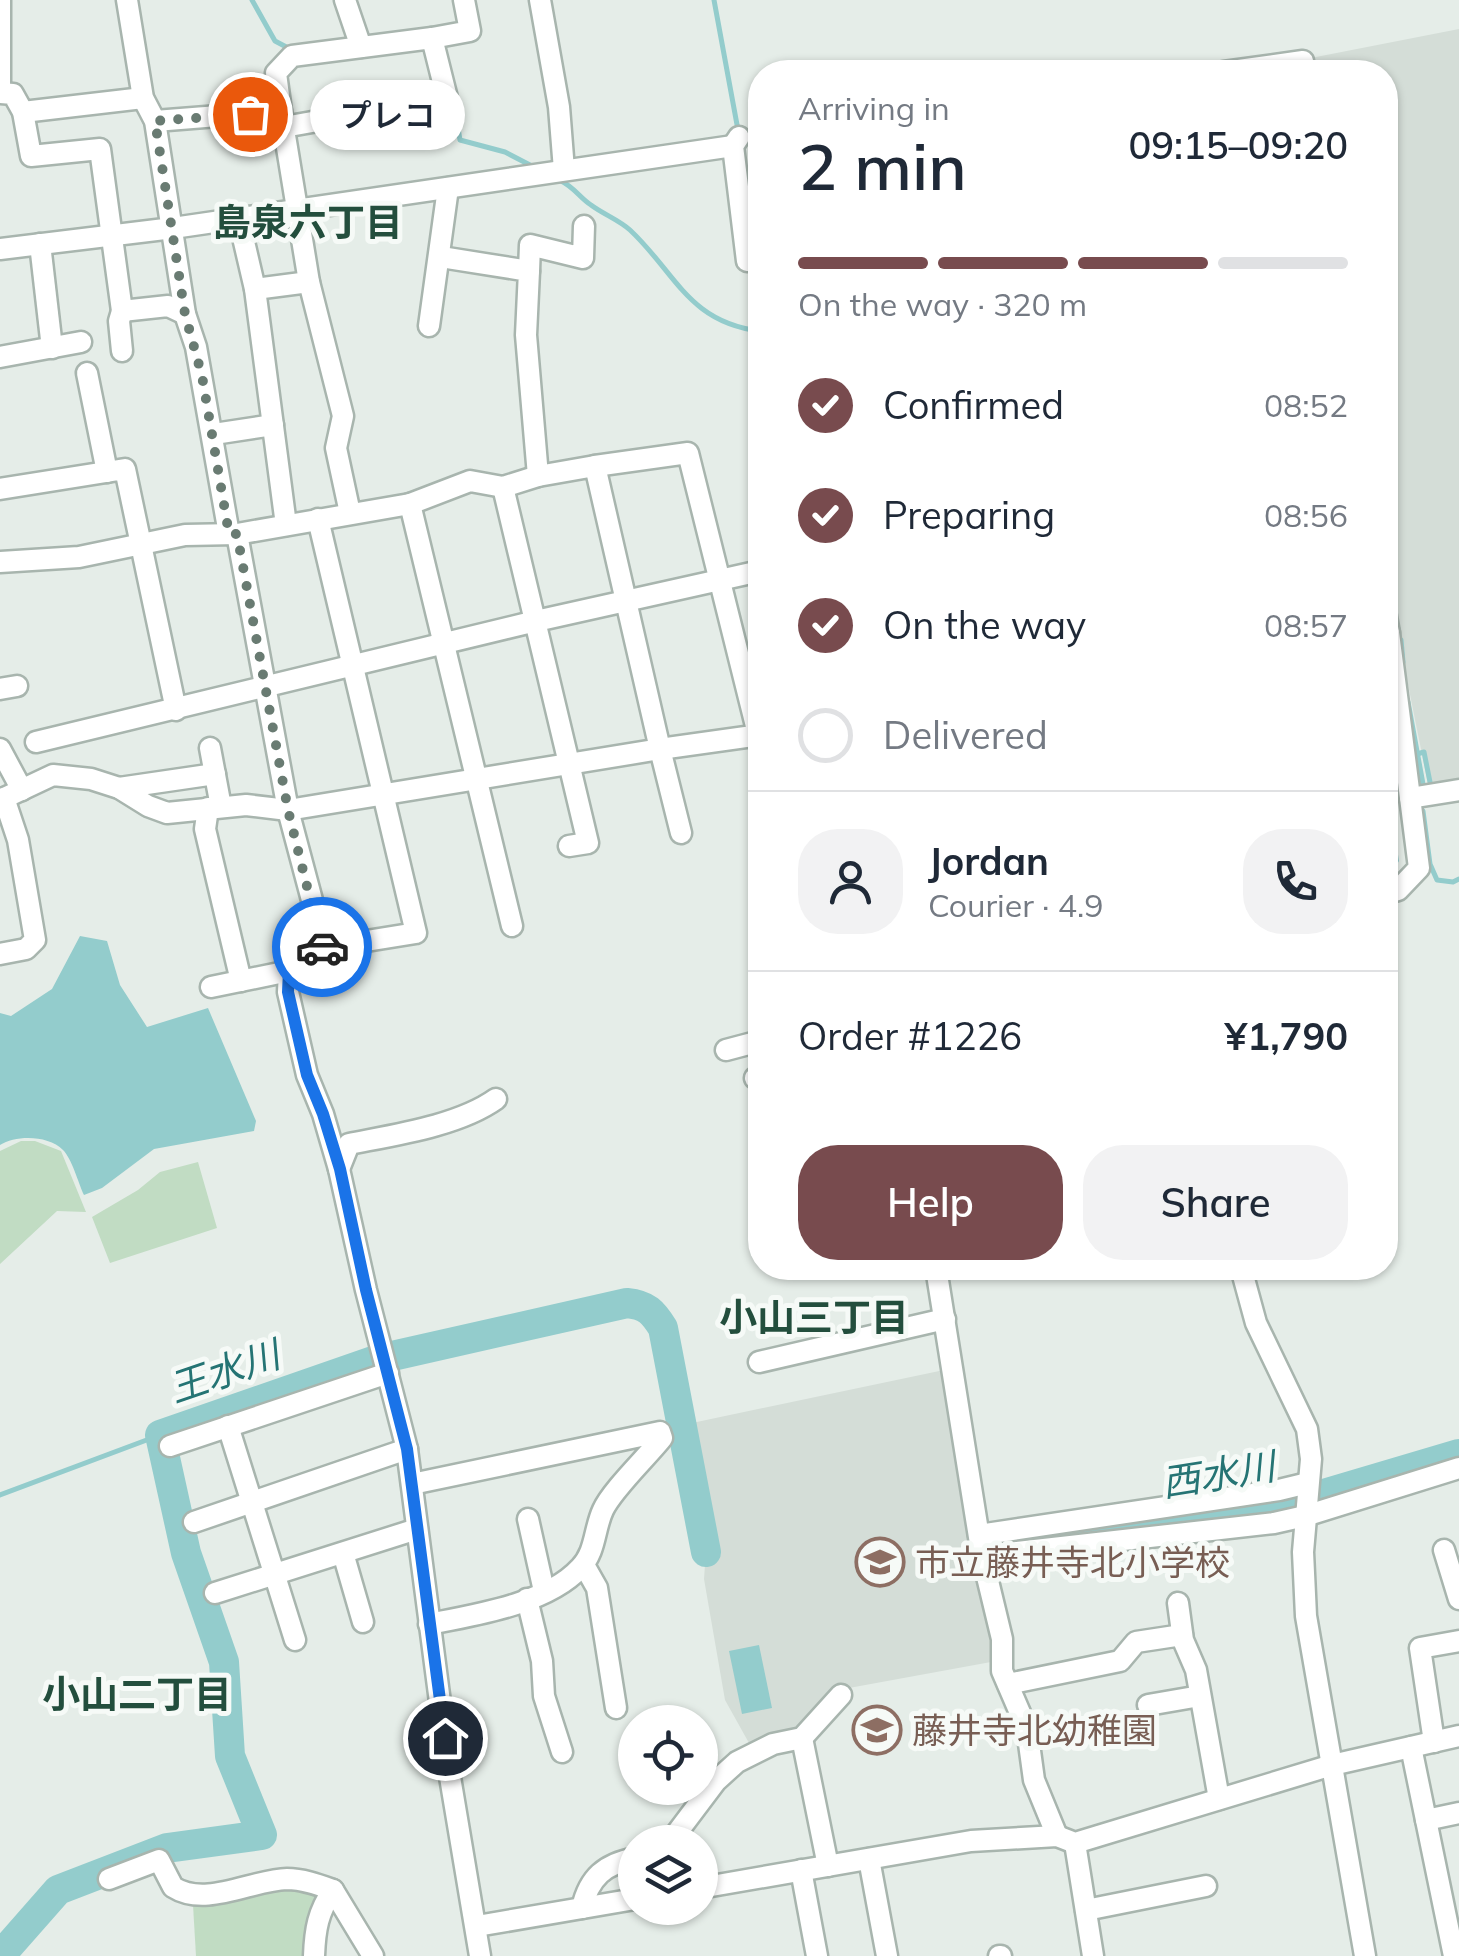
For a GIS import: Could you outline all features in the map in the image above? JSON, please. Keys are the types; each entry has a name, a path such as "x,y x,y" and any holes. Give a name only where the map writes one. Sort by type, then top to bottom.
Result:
{"street":[{"path":"0,0 0,92 12,94 23,112 31,156 100,150 122,310 118,321 122,351"},
{"path":"126,0 143,98 155,121 185,314 196,347 288,810 324,963 211,987"},
{"path":"344,0 361,47"},
{"path":"350,512 336,448 343,416 309,282 276,73 292,56 470,31 464,0"},
{"path":"540,0 559,107 564,170"},
{"path":"155,121 283,119 448,98 432,38"},
{"path":"23,112 143,98"},
{"path":"0,249 448,188 736,141 748,261"},
{"path":"429,326 448,188"},
{"path":"238,216 255,289 286,524"},
{"path":"538,476 526,334 530,245 584,258 584,226"},
{"path":"40,244 52,348"},
{"path":"440,257 529,271"},
{"path":"255,289 309,282"},
{"path":"122,310 168,306 185,314"},
{"path":"0,357 81,342"},
{"path":"87,373 107,472"},
{"path":"214,434 273,425"},
{"path":"0,562 78,557 185,535 233,534 410,504 470,481 504,486 538,476 688,452 748,692"},
{"path":"595,466 681,832"},
{"path":"0,488 125,469 176,710"},
{"path":"504,486 588,843 569,846"},
{"path":"410,504 512,926"},
{"path":"318,518 416,933 322,948"},
{"path":"36,742 748,574"},
{"path":"1398,712 1419,868 1398,890"},
{"path":"9,796 53,774 91,779 118,788 167,812 246,805 288,810 568,762 748,738"},
{"path":"210,748 215,808 205,829 241,981"},
{"path":"0,749 35,940 26,949 0,954"},
{"path":"118,788 215,774"},
{"path":"1410,798 1459,790"},
{"path":"289,971 288,992 307,1075 340,1169 407,1449 449,1771 480,1956"},
{"path":"726,1050 748,1044"},
{"path":"340,1169 349,1144 426,1127 483,1109 496,1100"},
{"path":"938,1280 981,1546 1002,1638 1002,1670 1027,1729 1034,1780 1066,1839 1086,1910 1093,1956"},
{"path":"1244,1280 1256,1324 1307,1430 1311,1459 1304,1516 1306,1616 1365,1956"},
{"path":"760,1362 945,1320"},
{"path":"170,1446 388,1373"},
{"path":"228,1426 295,1640"},
{"path":"412,1484 660,1432 662,1438 603,1509 596,1540 584,1565 568,1580 499,1610 429,1624"},
{"path":"194,1522 407,1449"},
{"path":"981,1546 1304,1516 1459,1468"},
{"path":"981,1546 1308,1482"},
{"path":"528,1519 544,1696 562,1752"},
{"path":"215,1593 417,1529"},
{"path":"1444,1550 1455,1571 1459,1598"},
{"path":"343,1552 363,1622"},
{"path":"584,1565 597,1588 616,1708"},
{"path":"1178,1602 1182,1635 1196,1670 1219,1799"},
{"path":"1008,1684 1120,1661 1136,1642 1182,1635"},
{"path":"1434,1742 1420,1648 1459,1641"},
{"path":"683,1825 716,1780 736,1762 773,1744 802,1738 841,1695"},
{"path":"1148,1705 1200,1696"},
{"path":"718,1885 971,1841 1066,1839 1332,1765 1459,1736"},
{"path":"802,1738 828,1866"},
{"path":"1412,1747 1454,1956"},
{"path":"1426,1820 1459,1813"},
{"path":"869,1859 886,1956"},
{"path":"109,1879 159,1860 172,1887 196,1896 288,1879 333,1890 373,1956"},
{"path":"582,1908 586,1891 596,1876 618,1864"},
{"path":"801,1870 817,1956"},
{"path":"1086,1910 1206,1886"},
{"path":"314,1956 314,1928 333,1890"},
{"path":"477,1926 618,1902"}],"shaded area":[{"path":"1459,29 1459,779 1428,784 1398,635 1398,60 1301,60"},
{"path":"944,1370 995,1641 991,1662 838,1690 798,1732 754,1752 725,1700 704,1579 705,1565 715,1553 692,1423"}],"green space":[{"path":"21,1141 35,1141 61,1151 86,1212 57,1211 0,1264 0,1151"},
{"path":"198,1162 217,1228 110,1263 92,1217 160,1172"},
{"path":"284,1885 322,1896 309,1956 196,1956 193,1905"}],"water":[{"path":"80,936 107,941 120,985 147,1027 208,1008 256,1121 254,1131 154,1149 102,1188 84,1195 69,1159 57,1145 32,1138 0,1145 0,1013 11,1016 52,989"},
{"path":"759,1645 772,1708 742,1714 729,1651"}],"waterway":[{"path":"252,0 275,41 292,50"},
{"path":"714,0 738,130"},
{"path":"453,98 460,140 505,152 530,165"},
{"path":"561,181 630,230 699,306 748,328"},
{"path":"1401,640 1403,662"},
{"path":"1408,702 1423,784"},
{"path":"1417,754 1424,752 1431,787"},
{"path":"1423,811 1430,864 1437,880 1459,879"},
{"name":"王水川","path":"0,1956 58,1890 167,1848 262,1835 230,1756 224,1662 186,1553 160,1435 379,1359 627,1303 640,1305 663,1328 706,1552"},
{"path":"0,1495 160,1435"},
{"name":"西水川","path":"984,1545 1266,1511 1459,1454"}],"way so far":[{"path":"250,114 155,121 185,314 214,434 229,534 237,534 288,810 322,947"}],"place":[{"name":"プレコ","path":"250,114"},
{"name":"市立藤井寺北小学校","path":"880,1562"},
{"name":"藤井寺北幼稚園","path":"877,1730"}],"district":[{"name":"島泉六丁目","path":"308,222"},
{"name":"小山三丁目","path":"814,1317"},
{"name":"小山二丁目","path":"137,1694"}],"route":[{"path":"322,947 324,963 289,971 288,992 307,1075 340,1169 407,1449 445,1738"}]}
